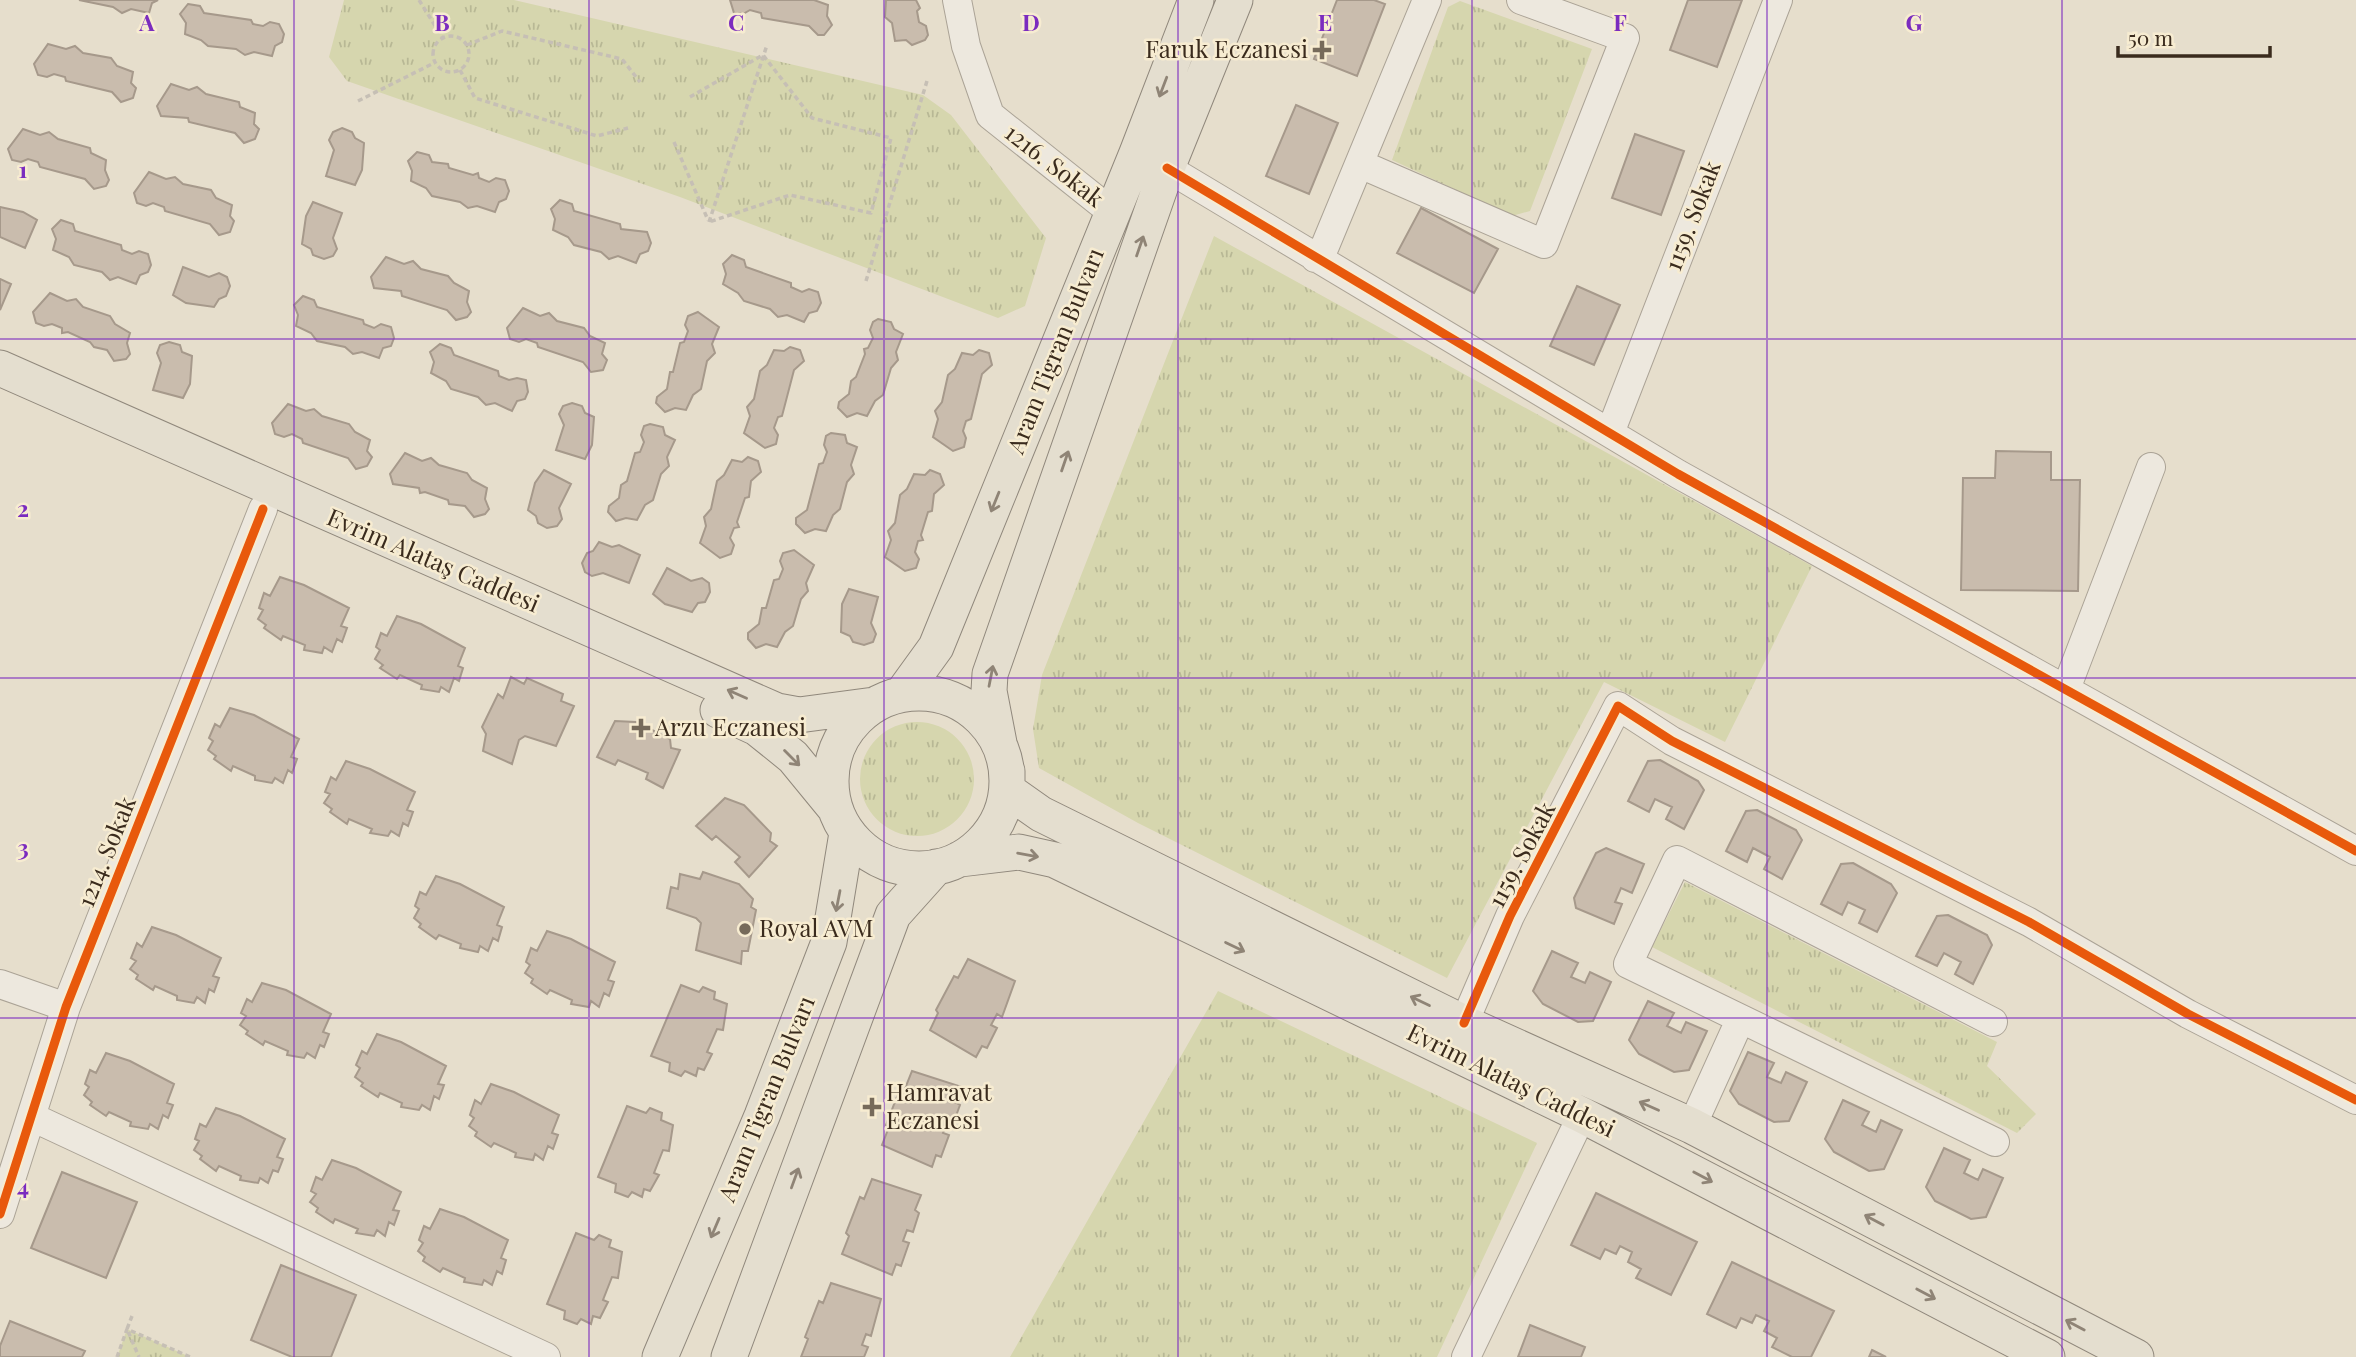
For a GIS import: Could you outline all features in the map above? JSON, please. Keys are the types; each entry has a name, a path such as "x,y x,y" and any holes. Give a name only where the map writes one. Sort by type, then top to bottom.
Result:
{"main road":[{"name":"Aram Tigran Bulvarı","path":"888,699 936,648 1113,213 1196,0"},
{"path":"1235,0 1167,168 990,674 989,691 1007,790 1041,814 1464,1023 1692,1126 2136,1357"},
{"name":"Evrim Alataş Caddesi","path":"0,368 778,711 799,715 888,699"},
{"name":"Evrim Alataş Caddesi","path":"0,387 263,509 757,728 793,757 841,820"},
{"path":"729,1357 893,915 948,863 982,843 997,821 1006,797 1003,757 982,719 958,702 931,693 888,699 851,724 836,749 830,778 841,820 865,851 887,863 911,868 948,863"},
{"name":"Aram Tigran Bulvarı","path":"660,1357 762,1116 829,942 841,820"},
{"name":"Evrim Alataş Caddesi","path":"948,863 1020,852 1055,860 1582,1115 2001,1346 2047,1357"}],"street":[{"name":"1216. Sokak","path":"957,0 967,46 990,115 1113,213"},
{"path":"1315,258 1325,246 1427,0"},
{"path":"1360,164 1544,244 1625,38 1521,0"},
{"name":"1159. Sokak","path":"1610,433 1778,0"},
{"path":"1167,168 1610,433 2066,689 2353,842"},
{"path":"2066,689 2151,467"},
{"name":"1214. Sokak","path":"0,1214 66,1007 263,509"},
{"name":"1159. Sokak","path":"1464,1023 1510,916 1618,706 1672,741 2029,922 2188,1014 2356,1100"},
{"path":"1993,1022 1677,860 1628,964 1995,1142"},
{"path":"0,984 66,1007"},
{"path":"1692,1126 1740,1020"},
{"path":"1466,1357 1582,1115"},
{"path":"32,1117 546,1357"}],"path":[{"path":"419,0 443,37"},
{"path":"467,45 502,31 622,59 640,82"},
{"path":"455,36 467,45 468,61 460,70 449,73 434,63 432,51 443,37 455,36"},
{"path":"709,222 767,45"},
{"path":"690,97 763,55"},
{"path":"709,222 790,195 871,213 891,138 812,118 763,55"},
{"path":"358,102 434,63"},
{"path":"460,70 475,98 597,136 628,128"},
{"path":"866,281 927,81"},
{"path":"674,142 709,222"},
{"path":"117,1357 132,1316"},
{"path":"127,1329 139,1357"},
{"path":"127,1329 190,1357"}],"green space":[{"path":"344,0 514,0 923,95 951,115 1046,238 1025,306 998,318 680,197 347,81 329,57"},
{"path":"1460,1 1592,49 1530,211 1512,216 1392,160 1448,7"},
{"path":"1214,236 1812,566 1725,742 1604,682 1447,978 1138,823 1039,768 1033,729 1042,675"},
{"path":"917,722 939,727 957,739 969,757 974,779 969,801 957,819 939,831 917,836 895,831 877,819 865,801 860,779 865,757 877,739 895,727"},
{"path":"1685,882 1997,1042 1987,1066 2036,1114 2017,1133 1652,947"},
{"path":"1218,991 1537,1143 1437,1357 1010,1357"},
{"path":"127,1329 190,1357 117,1357"}],"building":[{"path":"79,0 158,0 152,3 149,13 131,9 122,13 113,7"},
{"path":"730,0 814,0 828,5 827,16 832,25 824,35 818,35 809,26 762,18 761,13 750,10 743,14 734,13"},
{"path":"886,0 916,0 920,8 917,11 919,22 926,26 928,35 925,40 912,45 906,40 895,41 892,23 885,17"},
{"path":"1337,0 1374,0 1385,4 1357,76 1314,59"},
{"path":"1688,0 1742,0 1717,67 1670,50"},
{"path":"188,4 200,6 204,13 251,20 253,24 279,24 284,34 282,42 275,46 272,56 254,52 245,55 236,49 208,46 185,34 186,23 180,14"},
{"path":"48,44 66,49 75,46 83,53 111,58 117,66 133,72 131,83 136,88 133,98 121,102 112,92 66,81 65,77 54,74 47,77 38,75 34,64"},
{"path":"171,84 189,90 197,87 206,94 239,102 240,107 255,113 254,124 259,129 255,139 244,143 235,133 189,122 188,118 161,116 157,106"},
{"path":"1296,105 1338,123 1309,194 1266,176"},
{"path":"342,128 352,132 355,138 364,143 362,170 355,185 326,176 334,150 329,140 333,132"},
{"path":"23,129 40,135 49,132 58,139 90,148 91,153 106,160 105,170 109,180 106,186 94,189 85,179 40,167 38,162 28,159 21,162 12,160 8,149"},
{"path":"1635,134 1684,151 1661,215 1612,198"},
{"path":"417,152 429,155 432,162 448,164 449,168 473,175 478,173 479,178 489,182 496,178 505,180 509,191 506,199 499,202 495,212 477,206 468,208 460,202 432,196 426,188 411,181 412,171 408,161"},
{"path":"149,172 166,179 175,177 183,184 211,190 216,198 232,205 230,216 234,221 230,232 219,235 210,224 165,211 164,207 153,203 146,206 137,203 134,193"},
{"path":"560,200 572,204 574,211 620,224 621,229 647,232 651,243 648,251 640,254 636,263 618,256 609,259 601,252 574,245 568,237 553,230 555,219 551,209"},
{"path":"313,202 342,213 333,238 337,249 333,256 324,259 313,255 311,249 302,244 306,216"},
{"path":"0,207 23,212 37,220 25,248 0,237"},
{"path":"1421,208 1498,249 1474,293 1397,253"},
{"path":"61,220 73,224 75,231 121,245 122,250 132,254 139,251 148,254 151,265 148,272 140,275 136,284 118,277 110,280 102,272 74,265 69,257 53,250 56,239 52,229"},
{"path":"732,255 744,260 746,267 791,283 791,287 802,292 809,289 818,292 821,303 817,311 809,313 804,322 787,315 778,317 770,309 744,301 738,293 723,284 726,274 723,264"},
{"path":"386,257 404,264 413,261 421,269 448,276 454,283 469,291 467,302 471,312 467,317 456,320 447,310 402,296 401,291 374,288 371,277"},
{"path":"183,267 209,277 219,273 227,277 230,286 226,296 219,299 214,307 186,303 173,295"},
{"path":"0,279 11,284 0,310"},
{"path":"1577,286 1620,305 1594,365 1550,346"},
{"path":"50,293 67,301 76,299 83,307 110,316 115,324 130,333 127,343 130,354 126,359 114,361 107,350 94,347 90,342 68,332 62,333 62,328 36,323 33,312"},
{"path":"303,296 314,300 317,307 363,320 364,324 374,328 381,324 391,327 394,338 391,346 383,348 379,358 362,352 353,354 345,347 317,341 311,333 296,326 298,315 294,305"},
{"path":"523,308 540,316 549,313 557,321 584,328 590,336 605,343 602,354 607,360 603,370 591,372 583,362 538,347 537,343 526,339 519,342 510,339 507,328"},
{"path":"698,312 719,327 712,344 715,353 707,361 701,389 693,395 686,410 675,408 665,412 656,403 657,397 667,389 680,343 684,342 688,331 685,325 688,316"},
{"path":"878,319 891,322 894,329 903,334 896,352 898,360 891,368 883,395 875,401 867,416 857,413 847,417 838,408 839,402 849,394 851,381 856,377 865,354 864,349 868,348 873,338 870,330 873,322"},
{"path":"169,342 180,345 182,352 192,356 190,384 183,398 153,390 161,363 157,353 160,345"},
{"path":"440,344 451,348 454,355 498,371 499,376 509,380 526,380 528,392 525,399 517,401 512,411 495,403 486,405 478,397 451,389 446,381 431,373 434,362 430,352"},
{"path":"790,347 800,350 804,361 794,370 782,416 778,417 774,428 778,435 776,444 765,448 744,433 750,416 747,407 754,399 760,371 767,365 774,350 784,351"},
{"path":"979,350 989,353 992,365 982,374 971,419 966,421 963,431 966,438 964,447 953,451 933,437 938,419 935,411 942,402 948,375 955,369 962,353 973,355"},
{"path":"572,403 582,406 585,413 594,417 592,445 585,459 556,450 564,425 559,414 563,406"},
{"path":"288,404 306,411 314,409 322,416 349,424 355,432 370,440 367,451 372,457 367,466 356,469 348,458 303,443 302,439 292,434 284,437 275,434 272,423"},
{"path":"650,424 663,427 665,435 675,440 667,457 669,466 661,474 653,500 645,505 637,520 626,518 616,521 608,512 609,506 619,498 621,485 627,481 635,453 640,452 644,442 641,435 644,426"},
{"path":"831,433 845,435 847,443 857,447 851,465 854,474 847,482 840,509 833,515 826,531 815,529 805,533 796,524 796,518 807,510 819,464 823,463 827,452 824,445 826,436"},
{"path":"1996,451 2051,452 2051,480 2080,480 2078,591 1961,590 1963,478 1995,478"},
{"path":"405,453 422,461 431,458 439,465 467,473 472,480 487,488 485,499 489,509 485,514 474,517 465,506 449,504 448,500 425,492 420,493 419,488 393,484 390,474"},
{"path":"748,457 758,461 761,472 751,481 749,497 745,498 737,522 739,527 734,528 730,538 734,545 731,554 720,558 700,543 706,526 704,517 711,509 717,481 724,475 732,460 742,462"},
{"path":"544,470 571,484 559,508 562,519 557,526 547,528 538,523 536,516 528,510 535,483"},
{"path":"930,470 940,474 944,485 934,494 932,511 928,512 921,535 923,540 918,541 915,552 919,559 916,568 905,571 885,557 891,540 888,531 895,523 900,495 907,489 914,474 925,475"},
{"path":"599,542 612,547 619,545 640,555 629,583 603,573 592,576 585,572 582,563 587,553 593,551"},
{"path":"794,550 814,565 806,583 808,591 801,599 793,626 785,632 777,647 766,644 756,648 748,639 748,633 759,624 762,608 766,608 774,580 779,579 783,569 780,561 783,553"},
{"path":"667,568 691,581 702,578 709,583 710,592 705,602 698,603 692,612 665,604 653,594"},
{"path":"280,577 304,585 349,608 341,626 347,628 342,642 337,639 332,652 324,647 322,653 304,650 305,645 283,636 281,640 264,628 266,625 258,619 263,610 259,608 264,593 270,596"},
{"path":"849,589 878,597 871,623 876,634 873,642 864,645 853,642 850,636 841,632 842,604"},
{"path":"397,616 421,624 465,648 458,666 463,668 459,681 454,678 449,692 441,687 439,692 421,689 422,685 400,675 397,679 380,668 383,665 375,659 380,650 376,647 381,633 387,636"},
{"path":"511,677 524,684 527,678 563,694 561,701 574,706 556,746 525,736 519,740 512,764 483,751 486,734 482,727 498,694 503,698"},
{"path":"230,708 254,715 299,739 291,757 297,759 292,773 288,770 283,783 275,778 272,783 255,780 255,776 233,766 231,771 214,759 216,756 208,750 213,741 209,738 215,724 220,727"},
{"path":"615,721 636,722 670,739 671,748 680,750 663,788 646,779 648,773 618,760 615,765 597,757"},
{"path":"1660,760 1698,781 1704,790 1684,829 1666,819 1672,807 1655,799 1649,812 1628,801 1648,761"},
{"path":"346,761 370,769 415,792 407,810 413,812 408,826 403,823 399,836 391,831 388,836 370,833 372,829 349,819 347,824 330,812 332,809 324,803 330,794 325,792 331,777 336,780"},
{"path":"725,798 744,805 771,833 770,841 777,846 749,877 735,862 740,857 716,836 712,840 696,826"},
{"path":"1757,810 1796,830 1802,840 1782,879 1764,869 1770,857 1753,848 1747,862 1726,851 1746,811"},
{"path":"1606,848 1644,864 1632,893 1621,888 1615,902 1622,904 1614,924 1576,908 1574,898 1596,853"},
{"path":"1853,863 1891,884 1897,893 1877,932 1859,923 1865,910 1848,902 1842,915 1821,904 1841,864"},
{"path":"703,872 739,884 753,899 751,907 756,910 748,951 742,951 741,964 696,950 701,923 696,918 667,908 671,887 678,889 680,874 700,879"},
{"path":"436,876 460,884 504,907 497,925 502,927 498,941 493,938 488,951 480,946 478,952 460,948 461,944 439,935 436,939 419,927 421,924 414,918 419,909 415,906 420,892 426,895"},
{"path":"1948,915 1987,935 1992,945 1973,984 1955,974 1961,962 1944,953 1937,966 1916,956 1937,916"},
{"path":"152,927 176,935 221,958 213,976 219,978 214,992 209,989 205,1003 197,997 194,1003 177,1000 177,996 155,986 153,990 136,979 138,975 130,969 136,961 131,958 137,943 142,947"},
{"path":"547,931 571,939 615,962 608,980 614,982 609,996 604,993 599,1007 591,1001 589,1007 571,1004 572,1000 550,990 547,994 531,983 533,979 525,973 530,965 526,962 531,948 537,951"},
{"path":"1552,951 1578,963 1571,977 1585,983 1590,972 1611,982 1593,1021 1578,1022 1543,1004 1533,991"},
{"path":"968,959 1015,981 1002,1017 997,1014 991,1025 997,1028 987,1048 982,1046 976,1057 930,1030 938,1013 936,1010 954,976 958,978"},
{"path":"262,983 286,990 331,1014 323,1032 329,1034 324,1047 320,1045 315,1058 307,1053 304,1058 287,1055 288,1051 265,1041 263,1045 246,1034 248,1031 240,1025 246,1016 241,1013 247,999 252,1002"},
{"path":"681,985 699,992 703,987 715,992 714,999 727,1004 723,1030 717,1029 707,1052 712,1054 704,1070 698,1068 696,1076 685,1071 681,1076 669,1071 670,1063 651,1056"},
{"path":"1648,1001 1674,1013 1667,1026 1681,1033 1686,1022 1707,1031 1689,1070 1674,1072 1639,1054 1629,1040"},
{"path":"377,1034 401,1042 446,1066 438,1084 444,1085 439,1099 434,1096 430,1110 422,1105 419,1110 401,1107 402,1103 380,1093 378,1097 361,1086 363,1083 355,1077 360,1068 356,1065 362,1051 367,1054"},
{"path":"1748,1052 1774,1063 1767,1077 1781,1083 1786,1072 1807,1082 1789,1121 1774,1122 1739,1104 1730,1091"},
{"path":"106,1053 130,1061 174,1084 167,1103 173,1105 168,1118 163,1115 158,1129 150,1124 148,1129 130,1126 131,1122 109,1112 106,1116 90,1105 92,1102 84,1095 89,1087 85,1084 90,1070 96,1073"},
{"path":"912,1071 962,1087 955,1102 960,1105 953,1124 947,1122 943,1133 949,1135 941,1157 936,1155 932,1167 882,1145 889,1127 886,1125 900,1089 904,1091"},
{"path":"491,1084 514,1092 559,1115 552,1133 558,1135 553,1149 548,1146 543,1160 535,1154 533,1160 515,1157 516,1153 494,1143 491,1147 475,1136 477,1132 469,1126 474,1118 470,1115 475,1100 481,1104"},
{"path":"1843,1100 1869,1112 1862,1125 1876,1132 1881,1120 1902,1130 1884,1169 1869,1171 1834,1152 1825,1139"},
{"path":"627,1106 646,1113 650,1108 662,1113 661,1120 673,1125 669,1151 663,1150 654,1173 659,1175 650,1191 644,1189 642,1197 632,1192 628,1197 615,1192 616,1184 598,1177"},
{"path":"216,1108 240,1116 285,1139 277,1157 283,1159 278,1172 273,1170 268,1183 260,1178 258,1183 240,1180 241,1176 219,1166 216,1171 200,1159 202,1156 194,1150 199,1141 195,1139 200,1124 206,1127"},
{"path":"1944,1148 1970,1160 1964,1173 1978,1180 1983,1169 2003,1178 1986,1217 1971,1219 1935,1201 1926,1187"},
{"path":"332,1160 356,1168 401,1192 393,1210 399,1211 394,1225 389,1222 385,1236 377,1230 374,1236 356,1233 358,1229 335,1219 333,1223 316,1212 318,1208 310,1202 316,1194 311,1191 316,1177 322,1180"},
{"path":"62,1172 137,1202 106,1278 31,1248"},
{"path":"872,1179 921,1195 915,1210 919,1213 913,1232 907,1230 903,1241 909,1243 901,1266 896,1264 892,1275 842,1254 849,1236 846,1233 860,1197 864,1199"},
{"path":"1596,1193 1697,1242 1671,1295 1636,1278 1641,1269 1628,1262 1632,1252 1620,1246 1616,1254 1605,1249 1600,1259 1571,1245"},
{"path":"440,1209 464,1217 508,1240 501,1258 506,1260 502,1274 497,1271 492,1285 484,1280 482,1285 464,1282 465,1278 443,1268 440,1272 423,1261 425,1257 418,1251 423,1243 419,1240 424,1226 430,1229"},
{"path":"576,1233 594,1240 599,1235 611,1240 609,1247 622,1252 618,1278 612,1277 603,1300 608,1302 600,1318 593,1316 591,1324 581,1319 577,1324 564,1319 565,1311 547,1304"},
{"path":"1732,1262 1834,1311 1811,1357 1792,1357 1772,1347 1777,1338 1764,1331 1769,1321 1756,1315 1752,1323 1741,1318 1736,1328 1707,1314"},
{"path":"281,1265 356,1295 331,1357 292,1357 251,1340"},
{"path":"831,1283 881,1299 871,1336 866,1334 862,1345 868,1347 864,1357 801,1357 808,1339 805,1337 819,1301 823,1303"},
{"path":"10,1321 85,1351 82,1357 0,1357 0,1346"},
{"path":"1530,1325 1585,1347 1581,1357 1518,1357"},
{"path":"1872,1350 1886,1357 1869,1357"}],"cycle path":[{"path":"1167,168 1678,474 2356,851"},
{"path":"0,1214 66,1007 263,509"},
{"path":"1464,1023 1510,916 1618,706 1672,741 2029,922 2188,1014 2356,1100"}],"place":[{"name":"Faruk Eczanesi","path":"1322,50"},
{"name":"Arzu Eczanesi","path":"641,728"},
{"name":"Royal AVM","path":"745,929"},
{"name":"Hamravat Eczanesi","path":"872,1107"}]}
